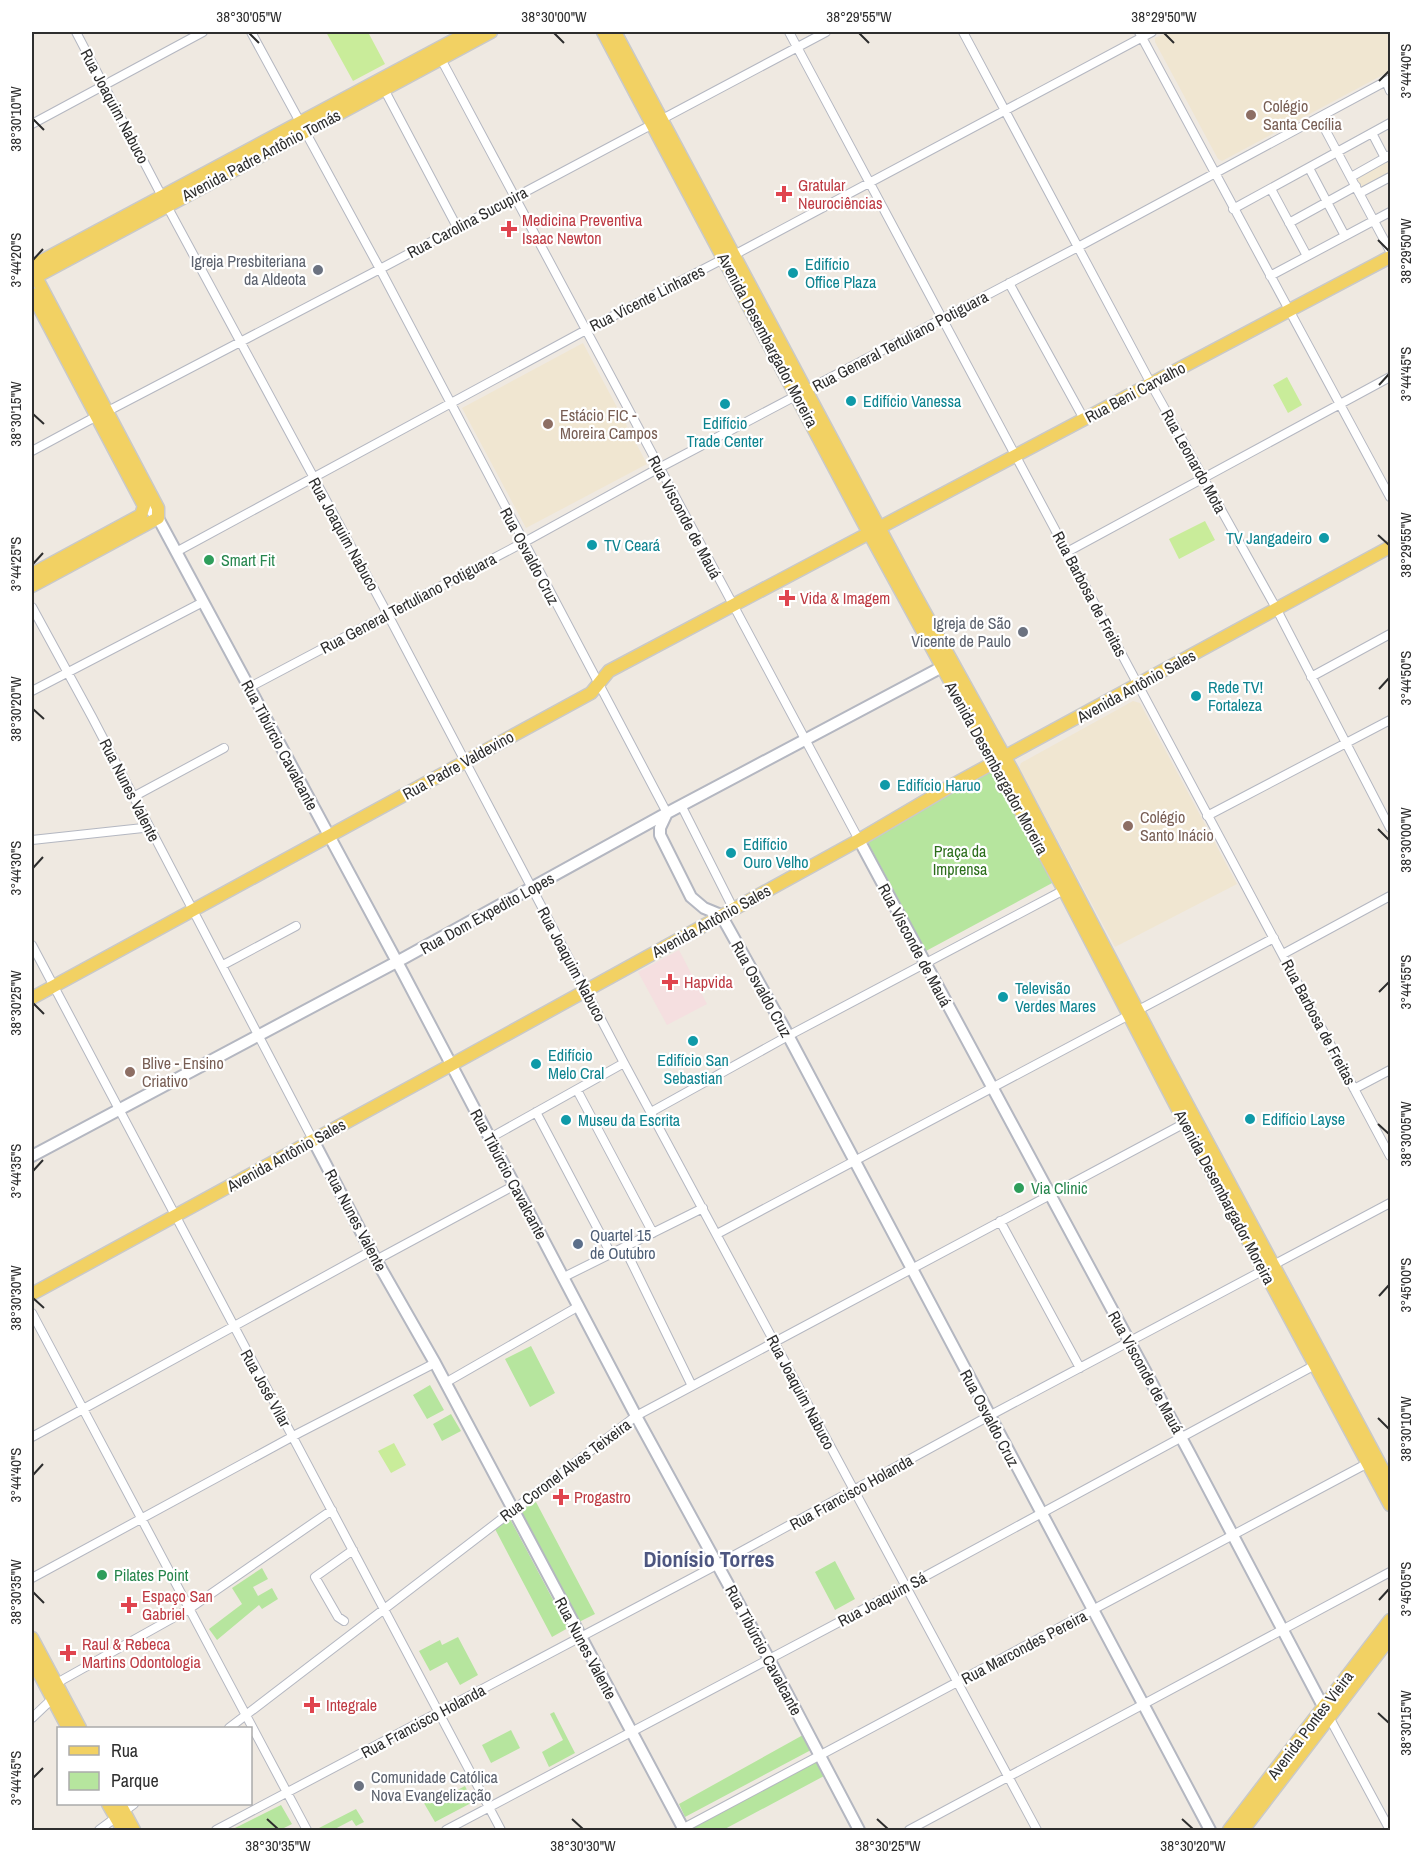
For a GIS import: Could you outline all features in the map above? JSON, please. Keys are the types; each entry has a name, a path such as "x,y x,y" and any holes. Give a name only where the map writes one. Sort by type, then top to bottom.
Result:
{"main road":[{"name":"Avenida Padre Antônio Tomás","path":"33,274 302,127 469,32"},
{"name":"Avenida Padre Antônio Tomás","path":"302,127 384,89 491,32"},
{"name":"Avenida Desembargador Moreira","path":"603,32 656,122 1000,760 1269,1268 1316,1365 1390,1505"},
{"name":"Avenida Desembargador Moreira","path":"615,32 656,122"},
{"name":"Rua Beni Carvalho","path":"874,529 1390,256"},
{"name":"Rua Tibúrcio Cavalcante","path":"33,274 143,502"},
{"name":"Rua Tibúrcio Cavalcante","path":"32,294 158,508 158,518"},
{"path":"32,574 141,515 144,509 143,502"},
{"path":"32,586 158,518"},
{"name":"Avenida Desembargador Moreira","path":"874,529 942,668 1000,760 1064,890 1133,1012 1185,1123 1390,1483"},
{"name":"Rua Padre Valdevino","path":"32,998 591,693 609,671 874,529"},
{"name":"Avenida Antônio Sales","path":"32,1294 1390,547"},
{"name":"Avenida Pontes Vieira","path":"1243,1830 1390,1620"},
{"path":"32,1638 79,1727"},
{"name":"Avenida Pontes Vieira","path":"1229,1830 1390,1638"},
{"path":"32,1660 67,1727"},
{"path":"123,1809 123,1830"},
{"path":"123,1809 134,1830"}],"street":[{"name":"Rua Joaquim Nabuco","path":"76,32 624,1063 1037,1830"},
{"path":"32,123 203,32"},
{"name":"Rua Osvaldo Cruz","path":"251,32 380,269 667,813"},
{"name":"Rua Barbosa de Freitas","path":"789,32 1390,1156"},
{"name":"Rua Carolina Sucupira","path":"32,451 826,32"},
{"name":"Rua Leonardo Mota","path":"963,32 1151,383 1276,608 1390,828"},
{"name":"Rua Vicente Linhares","path":"176,552 586,330 869,183 1141,34 1152,32"},
{"path":"1141,34 1233,209 1390,497"},
{"name":"Rua Visconde de Mauá","path":"441,59 925,965 1182,1438 1390,1830"},
{"path":"1388,80 1390,91"},
{"name":"Rua General Tertuliano Potiguara","path":"250,687 1388,80"},
{"path":"384,89 457,227"},
{"path":"1319,118 1390,251"},
{"path":"1233,209 1390,123"},
{"path":"1351,177 1388,157 1372,133"},
{"path":"1309,168 1345,236"},
{"path":"1289,223 1326,202 1390,177"},
{"path":"1271,189 1307,256"},
{"path":"1270,276 1390,212"},
{"path":"1010,283 1084,419"},
{"path":"1067,552 1390,377"},
{"name":"Rua Tibúrcio Cavalcante","path":"143,502 158,518 250,687 636,1416 769,1659 859,1830"},
{"path":"32,692 203,603"},
{"name":"Rua Nunes Valente","path":"32,608 194,909 374,1255 435,1363 682,1830"},
{"path":"1311,677 1390,634"},
{"name":"Rua Dom Expedito Lopes","path":"32,1156 397,962 667,813 942,668"},
{"path":"1208,816 1390,720"},
{"path":"133,797 224,748"},
{"path":"681,806 734,908"},
{"path":"667,813 660,828 660,835 691,897 704,908 721,915"},
{"path":"32,840 148,826"},
{"path":"651,1112 788,1036 1064,890"},
{"path":"1283,954 1390,896"},
{"name":"Rua Osvaldo Cruz","path":"721,915 788,1036 1208,1830"},
{"path":"223,965 296,926"},
{"path":"717,1234 1274,938"},
{"name":"Rua José Vilar","path":"32,945 501,1830"},
{"path":"490,1138 624,1063"},
{"path":"1354,1089 1390,1070"},
{"path":"577,1090 653,1233"},
{"path":"536,1112 611,1254"},
{"name":"Rua Coronel Alves Teixeira","path":"230,1727 636,1416 1185,1123"},
{"path":"32,1437 232,1326 515,1185"},
{"name":"Rua Francisco Holanda","path":"216,1830 718,1565 989,1416 1390,1203"},
{"path":"564,1277 703,1208"},
{"path":"1000,1221 1080,1368"},
{"path":"624,1247 692,1386"},
{"path":"445,1383 579,1306"},
{"path":"32,1313 251,1727"},
{"path":"32,1578 293,1436 435,1363"},
{"name":"Rua Joaquim Sá","path":"446,1830 906,1587 1316,1365"},
{"name":"Rua Marcondes Pereira","path":"682,1830 1368,1463"},
{"path":"32,1718 52,1699 56,1682 189,1609 332,1510"},
{"path":"344,1621 338,1617 315,1577 352,1550"},
{"path":"909,1830 1390,1572"},
{"path":"252,1729 307,1830"},
{"path":"99,1830 123,1809"}],"shaded area":[{"name":"Colégio Santa Cecília","path":"1168,32 1390,32 1390,71 1222,161 1218,159 1155,42 1155,38"},
{"path":"1390,160 1390,178 1364,193 1356,178"},
{"name":"Estácio FIC - Moreira Campos","path":"583,343 647,464 526,528 462,408"},
{"name":"Colégio Santo Inácio","path":"1133,701 1140,703 1237,884 1115,947 1019,768 1021,763"},
{"name":"Hapvida","path":"679,950 707,1004 667,1025 638,972"}],"green space":[{"path":"326,32 368,32 385,64 353,81"},
{"path":"1287,377 1302,405 1288,413 1273,385"},
{"path":"1205,521 1215,540 1179,559 1169,539"},
{"name":"Praça da Imprensa","path":"994,770 1054,882 926,951 866,839"},
{"path":"531,1346 555,1393 530,1407 505,1359"},
{"path":"430,1385 444,1410 427,1419 413,1395"},
{"path":"451,1414 461,1431 442,1441 433,1424"},
{"path":"394,1443 406,1465 391,1473 378,1451"},
{"path":"536,1502 595,1614 579,1622 520,1510"},
{"path":"509,1517 568,1628 552,1637 495,1529"},
{"path":"835,1561 855,1599 835,1610 815,1572"},
{"path":"262,1568 268,1579 253,1587 258,1596 272,1588 278,1599 262,1609 259,1605 217,1640 209,1629 242,1604 232,1588"},
{"path":"458,1637 478,1675 460,1685 447,1662 430,1671 419,1651 440,1640 442,1645"},
{"path":"554,1712 575,1753 549,1767 542,1752 563,1740 550,1714"},
{"path":"511,1730 520,1748 491,1763 482,1745"},
{"path":"803,1735 811,1750 685,1817 679,1804"},
{"path":"816,1761 824,1776 723,1830 692,1830 691,1828"},
{"path":"465,1786 473,1802 435,1822 421,1798 428,1794 433,1803"},
{"path":"281,1805 292,1824 280,1830 231,1830"},
{"path":"356,1809 364,1822 356,1826 352,1820 333,1830 320,1830 319,1828"}],"place":[{"name":"Colégio Santa Cecília","path":"1251,115"},
{"name":"Gratular Neurociências","path":"784,194"},
{"name":"Medicina Preventiva Isaac Newton","path":"509,229"},
{"name":"Igreja Presbiteriana da Aldeota","path":"318,270"},
{"name":"Edifício Office Plaza","path":"793,273"},
{"name":"Edifício Vanessa","path":"851,401"},
{"name":"Edifício Trade Center","path":"725,404"},
{"name":"Estácio FIC - Moreira Campos","path":"548,424"},
{"name":"TV Jangadeiro","path":"1324,538"},
{"name":"TV Ceará","path":"592,545"},
{"name":"Smart Fit","path":"209,560"},
{"name":"Vida & Imagem","path":"787,598"},
{"name":"Igreja de São Vicente de Paulo","path":"1023,632"},
{"name":"Rede TV! Fortaleza","path":"1196,696"},
{"name":"Edifício Haruo","path":"885,785"},
{"name":"Colégio Santo Inácio","path":"1128,826"},
{"name":"Edifício Ouro Velho","path":"731,853"},
{"name":"Hapvida","path":"670,982"},
{"name":"Televisão Verdes Mares","path":"1003,997"},
{"name":"Edifício San Sebastian","path":"693,1041"},
{"name":"Edifício Melo Cral","path":"536,1064"},
{"name":"Blive - Ensino Criativo","path":"130,1072"},
{"name":"Edifício Layse","path":"1250,1119"},
{"name":"Museu da Escrita","path":"566,1120"},
{"name":"Via Clinic","path":"1019,1188"},
{"name":"Quartel 15 de Outubro","path":"578,1244"},
{"name":"Progastro","path":"561,1497"},
{"name":"Pilates Point","path":"102,1575"},
{"name":"Espaço San Gabriel","path":"129,1605"},
{"name":"Raul & Rebeca Martins Odontologia","path":"68,1653"},
{"name":"Integrale","path":"312,1705"},
{"name":"Comunidade Católica Nova Evangelização","path":"359,1786"}],"district":[{"name":"Dionísio Torres","path":"709,1559"}]}
